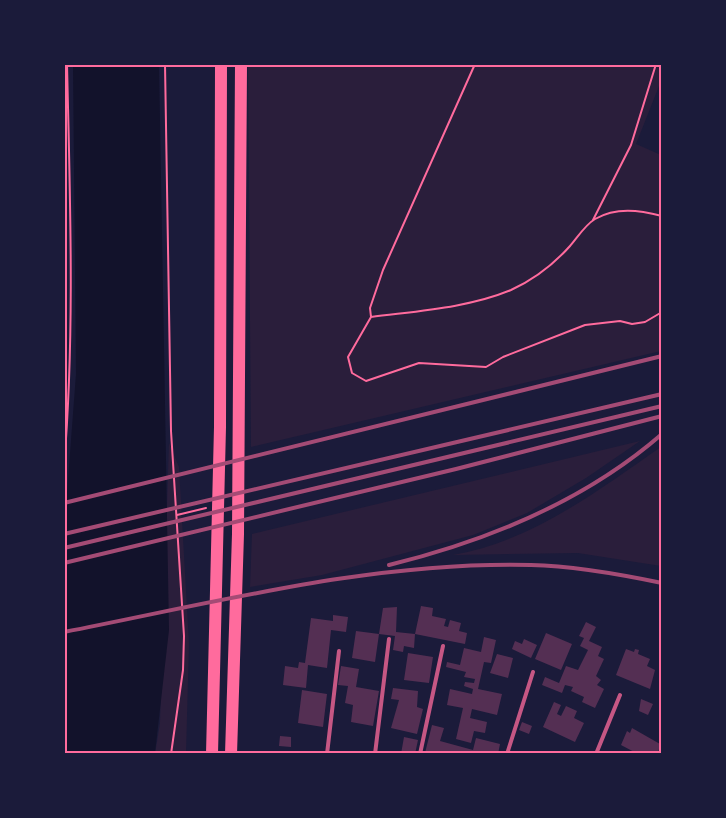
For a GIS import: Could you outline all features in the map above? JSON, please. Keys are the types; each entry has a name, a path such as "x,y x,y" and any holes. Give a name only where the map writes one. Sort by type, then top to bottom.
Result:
{"highway":[{"path":"212,753 218,504 221,64"},
{"path":"231,753 238,534 241,64"}],"lane":[{"path":"375,753 389,639"},
{"path":"420,753 443,645"},
{"path":"327,753 339,651"},
{"path":"507,753 533,672"},
{"path":"596,753 620,695"}],"path":[{"path":"64,466 69,413 71,276 67,64"},
{"path":"165,64 171,431 184,636 183,670 171,753"},
{"path":"475,64 383,270 370,308 370,317 348,357 352,373 366,381 419,363 486,367 503,357 585,326 620,321 632,324 645,322 653,314 662,312"},
{"path":"370,317 447,306 508,291 528,282 560,257 593,220 631,145 656,64"},
{"path":"593,220 616,211 639,210 662,216"},
{"path":"177,515 218,504"}],"shaded area":[{"path":"73,65 159,65 169,630 155,753 65,753 64,533 76,374"},
{"path":"248,65 661,65 661,81 636,144 661,155 661,351 251,447"},
{"path":"640,441 586,478 527,513 473,535 322,575 250,587 252,534"},
{"path":"169,443 179,467 189,644 186,753 155,754 160,723"},
{"path":"661,447 661,566 578,553 453,555 510,539 536,527 587,497"}],"building":[{"path":"421,606 433,608 432,616 446,619 444,626 448,627 450,620 461,623 459,631 467,633 465,644 415,634"},
{"path":"397,607 396,632 415,634 414,648 404,646 403,652 393,650 395,636 379,634 383,608"},
{"path":"333,615 348,617 346,632 331,630 327,668 308,665 306,688 283,685 285,666 298,668 299,662 305,663 311,618 333,621"},
{"path":"586,622 596,627 589,641 602,647 598,656 604,659 596,676 601,680 597,685 604,689 595,708 582,702 584,697 571,691 573,687 565,685 562,693 542,685 545,677 559,683 566,666 578,670 588,650 580,646 584,638 579,636"},
{"path":"356,631 379,634 375,662 352,658"},
{"path":"546,633 572,644 561,670 535,659"},
{"path":"484,637 496,640 491,663 484,662 478,689 502,694 497,715 472,709 470,718 487,722 485,733 474,731 471,743 456,739 463,708 447,705 450,689 472,694 473,689 464,686 465,682 474,683 475,679 464,677 466,672 446,667 447,662 460,665 464,648 481,652"},
{"path":"524,639 537,645 531,658 512,649 515,641 522,644"},
{"path":"626,649 634,652 635,649 639,650 638,654 650,659 647,666 655,670 650,689 616,675"},
{"path":"408,653 433,657 429,683 404,680"},
{"path":"497,654 513,658 508,678 490,673"},
{"path":"341,666 359,669 356,687 379,691 373,726 351,722 353,705 345,703 348,686 338,685"},
{"path":"393,688 418,691 417,707 423,709 417,734 391,728 399,700 391,699"},
{"path":"302,690 327,694 323,727 298,723"},
{"path":"641,699 653,704 648,715 639,711"},
{"path":"554,702 561,705 557,714 561,716 566,706 577,711 574,718 584,723 575,742 543,727"},
{"path":"522,722 532,726 529,734 519,730"},
{"path":"432,725 444,728 440,741 473,750 476,738 500,744 498,754 425,753"},
{"path":"632,728 660,744 658,754 638,754 621,745 627,731 630,733"},
{"path":"280,736 291,737 291,747 279,746"},
{"path":"404,737 418,740 415,754 401,754"}],"railway":[{"path":"64,503 662,356"},
{"path":"64,534 662,394"},
{"path":"64,548 662,406"},
{"path":"64,563 456,469 662,416"},
{"path":"389,565 462,544 533,516 601,479 662,434"},
{"path":"64,632 296,586 413,570 531,565 597,571 662,583"}]}
